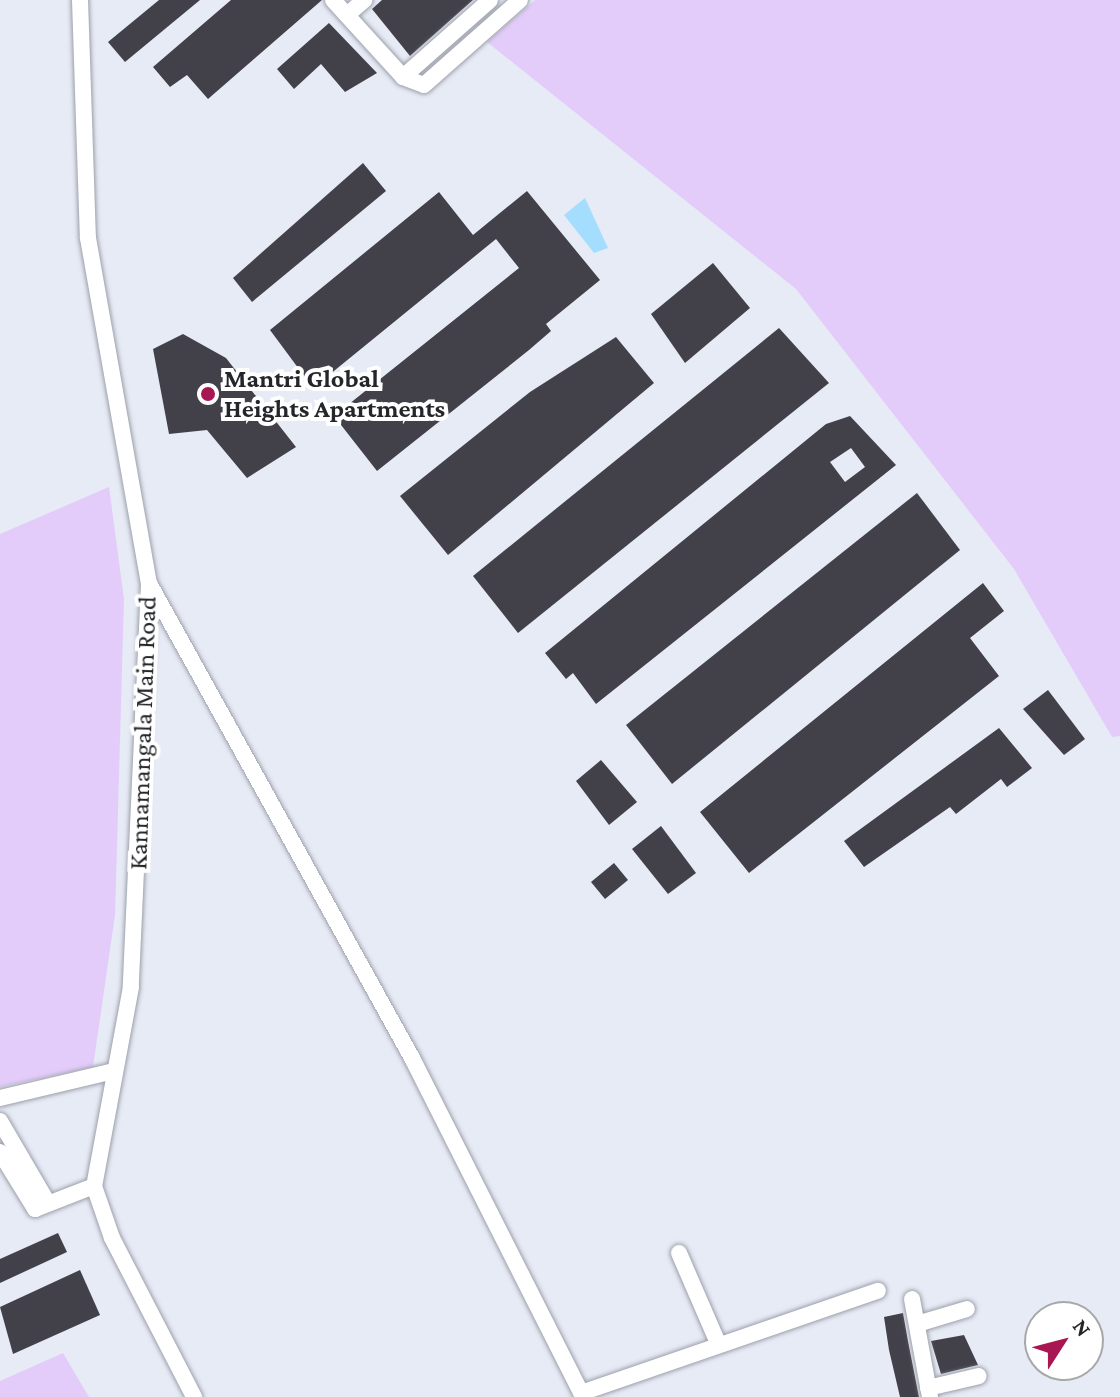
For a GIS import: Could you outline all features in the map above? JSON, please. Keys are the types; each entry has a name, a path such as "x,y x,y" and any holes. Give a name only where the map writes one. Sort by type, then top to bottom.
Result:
{"street":[{"name":"Kannamangala Main Road","path":"80,0 89,247 149,584 134,948 94,1186 112,1238 194,1397"},
{"path":"333,0 403,77 424,85 520,0"},
{"path":"347,15 364,0"},
{"path":"403,77 490,0"},
{"path":"149,584 412,1058 582,1395 718,1343 878,1291"},
{"path":"0,1098 114,1071"},
{"path":"0,1121 48,1203"},
{"path":"0,1152 33,1207 94,1186"},
{"path":"679,1253 718,1343"},
{"path":"912,1299 929,1392 979,1376"},
{"path":"917,1324 967,1309"}],"shaded area":[{"path":"535,0 1120,0 1120,736 1112,737 1014,569 796,289 487,42"},
{"path":"109,487 124,599 115,915 93,1067 0,1087 0,534"},
{"path":"63,1353 89,1397 0,1397 0,1381"}],"water":[{"path":"585,198 608,248 594,253 564,215"}],"building":[{"path":"159,0 200,0 125,62 108,42"},
{"path":"231,0 322,0 208,99 187,75 170,87 153,67"},
{"path":"382,0 473,0 410,56 372,9"},
{"path":"329,23 377,73 345,92 321,64 294,89 277,69"},
{"path":"363,163 386,191 252,302 233,278"},
{"path":"527,191 600,280 546,324 551,331 529,350 377,471 334,416 519,268 496,239 313,388 270,330 439,192 473,235"},
{"path":"713,263 750,308 685,363 651,314"},
{"path":"779,328 829,383 518,633 473,576"},
{"name":"Mantri Global Heights Apartments","path":"183,334 226,358 296,447 247,478 207,430 169,434 153,349"},
{"path":"616,337 654,383 448,555 400,496 530,392"},
{"path":"850,416 896,465 596,704 573,673 566,679 545,653 826,424","holes":["851,448 865,467 845,482 830,462"]},
{"path":"917,493 960,550 672,784 626,725"},
{"path":"983,583 1004,611 970,638 999,676 749,873 700,812"},
{"path":"1048,690 1085,739 1064,755 1023,709"},
{"path":"999,728 1032,768 1007,787 1001,779 956,814 950,807 864,867 844,841"},
{"path":"601,760 637,802 609,825 576,781"},
{"path":"661,826 696,873 668,894 632,849"},
{"path":"614,863 628,880 605,899 591,882"},
{"path":"58,1233 67,1252 0,1283 0,1259"},
{"path":"80,1270 100,1315 13,1354 0,1307"},
{"path":"903,1313 919,1397 900,1397 889,1350 884,1317"},
{"path":"964,1335 978,1365 941,1374 931,1341"}],"place":[{"name":"Mantri Global Heights Apartments","path":"208,394"}]}
